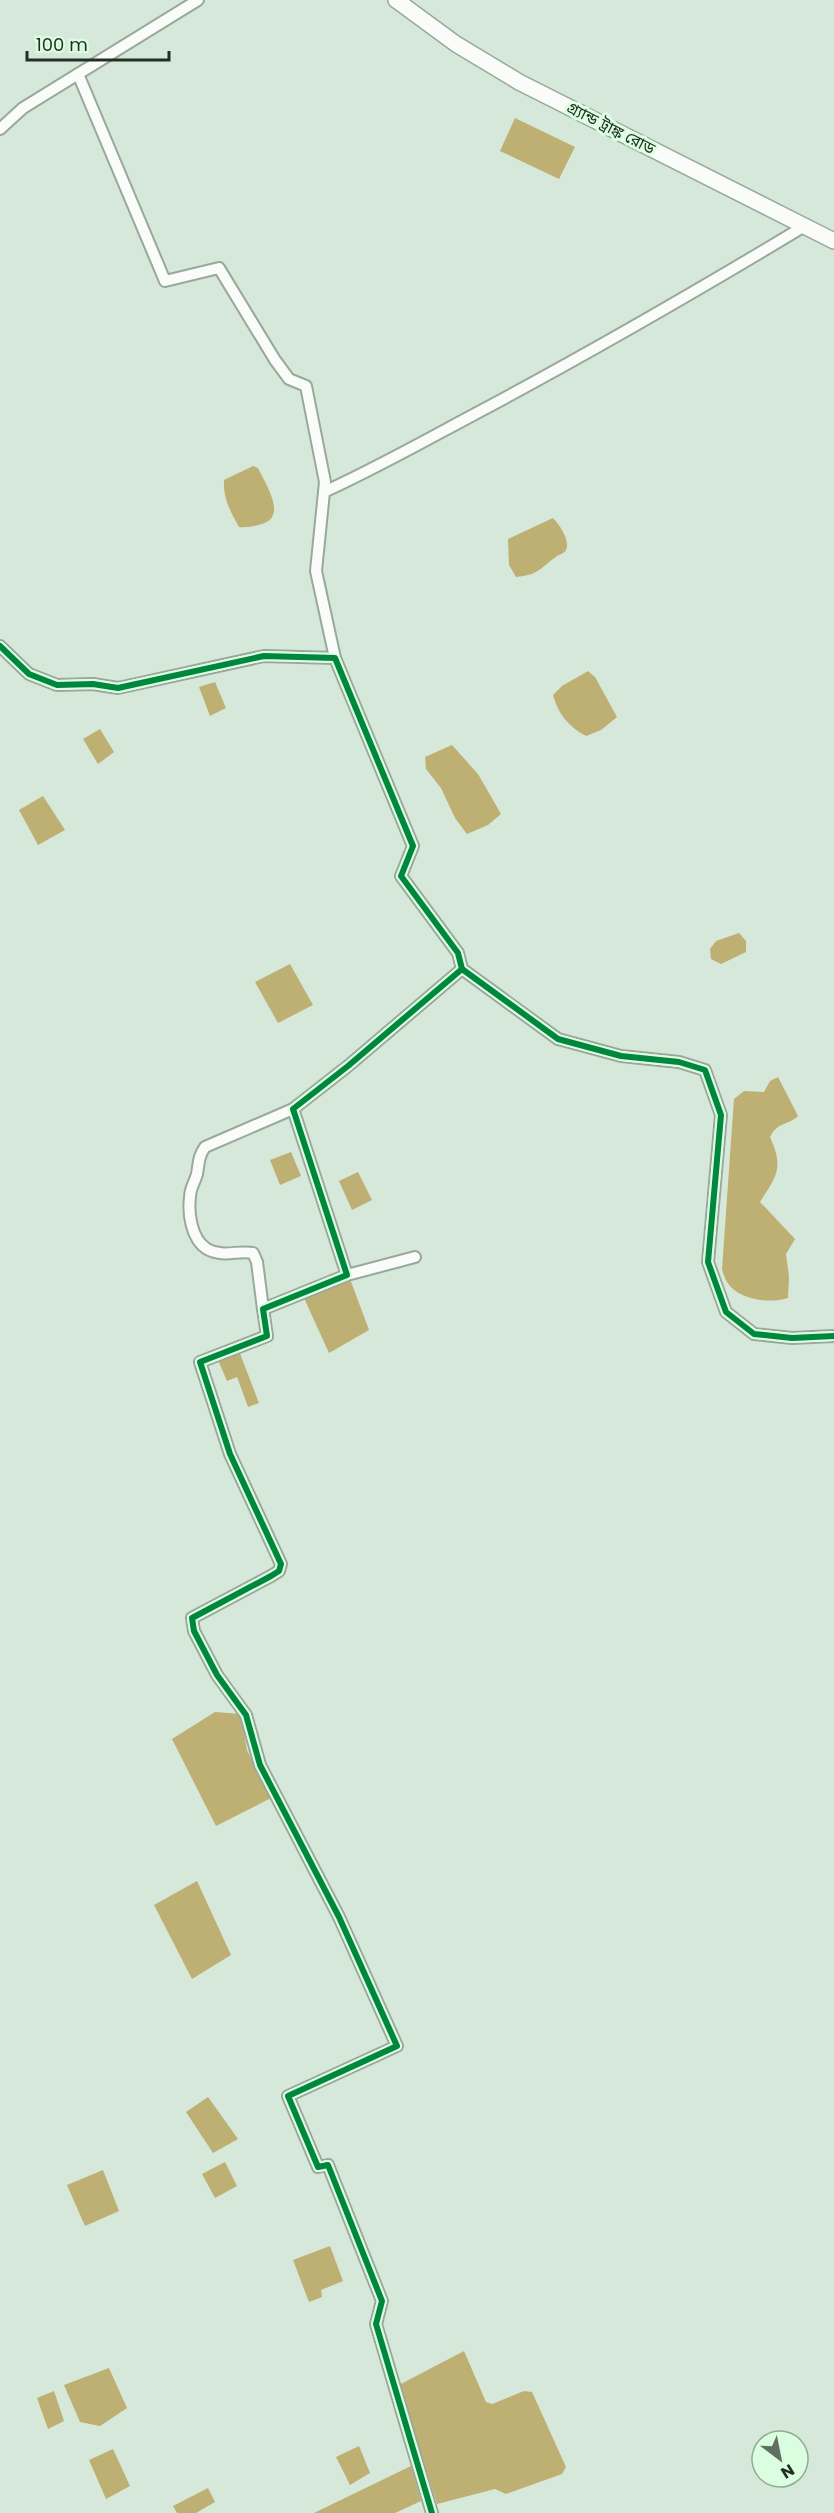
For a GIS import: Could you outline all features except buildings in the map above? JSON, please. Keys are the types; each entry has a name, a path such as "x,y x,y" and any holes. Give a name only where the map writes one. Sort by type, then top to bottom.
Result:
{"highway":[{"name":"গ্র্যান্ড ট্রাঙ্ক রোড","path":"396,0 456,44 519,82 834,241"}],"street":[{"path":"0,129 23,108 198,0"},
{"path":"78,74 165,281 219,268 289,379 306,386 325,482 316,571 335,658 413,846 401,876 458,953 462,969 558,1039 621,1056 679,1062 705,1070 721,1115 708,1262 726,1312 754,1334 792,1338 834,1336"},
{"path":"324,492 382,464 657,315 803,227"},
{"path":"0,646 29,674 57,685 93,684 118,688 264,656 335,658"},
{"path":"432,2513 376,2324 382,2301 328,2165 318,2167 288,2096 397,2046 339,1917 260,1765 246,1715 217,1675 192,1625 192,1618 199,1613 279,1572 280,1564 230,1454 200,1362 267,1336 257,1262 253,1253 247,1251 229,1255 207,1249 197,1238 190,1218 190,1196 198,1157 205,1147 293,1109 348,1066 462,969"},
{"path":"293,1109 347,1275"},
{"path":"263,1309 347,1275 415,1257"}],"shaded area":[{"path":"515,118 575,147 559,179 500,151"},
{"path":"253,466 258,468 269,490 274,507 273,514 270,520 262,524 239,527 226,499 224,480"},
{"path":"553,518 565,535 566,551 535,573 516,577 509,565 508,539"},
{"path":"588,671 595,677 617,717 601,730 586,736 565,719 553,695 562,686"},
{"path":"215,682 226,708 210,716 199,687"},
{"path":"100,729 114,752 98,764 83,739"},
{"path":"452,745 478,774 501,814 488,825 467,834 455,818 441,788 426,769 425,757"},
{"path":"43,796 65,830 38,845 19,810"},
{"path":"739,933 746,941 746,952 721,964 711,959 710,949 716,941"},
{"path":"290,964 313,1005 278,1023 255,982"},
{"path":"778,1077 798,1116 776,1128 770,1137 777,1156 777,1171 760,1202 795,1239 786,1254 789,1277 788,1298 772,1301 746,1297 739,1293 726,1281 722,1269 734,1099 744,1091 764,1092 770,1081"},
{"path":"291,1152 301,1176 280,1185 270,1160"},
{"path":"358,1172 372,1200 352,1210 339,1181"},
{"path":"350,1279 369,1330 329,1353 304,1298"},
{"path":"239,1351 259,1403 248,1407 237,1377 227,1381 218,1360"},
{"path":"215,1712 241,1714 247,1750 271,1798 216,1826 172,1739"},
{"path":"197,1881 231,1955 192,1979 154,1905"},
{"path":"208,2097 238,2139 213,2153 186,2112"},
{"path":"225,2162 237,2186 215,2198 202,2174"},
{"path":"103,2170 119,2211 85,2226 67,2185"},
{"path":"330,2246 343,2281 321,2290 322,2297 309,2302 293,2260"},
{"path":"464,2351 486,2402 492,2404 524,2391 532,2392 566,2467 562,2474 506,2494 495,2489 437,2504 399,2385"},
{"path":"109,2368 127,2408 100,2426 80,2422 64,2385"},
{"path":"54,2391 64,2421 48,2429 37,2398"},
{"path":"359,2446 370,2473 350,2485 336,2457"},
{"path":"113,2449 130,2486 106,2499 89,2460"},
{"path":"411,2466 421,2501 395,2513 314,2513"},
{"path":"208,2488 215,2502 196,2513 177,2513 173,2506"}],"cycle path":[{"path":"0,646 29,674 57,685 93,684 118,688 264,656 335,658 413,846 401,876 458,953 462,969 558,1039 621,1056 679,1062 705,1070 721,1115 708,1262 726,1312 754,1334 792,1338 834,1336"},
{"path":"432,2513 376,2324 382,2301 328,2165 318,2167 288,2096 397,2046 339,1917 260,1765 246,1715 217,1675 194,1631 192,1618 271,1576 279,1571 281,1564 230,1454 200,1362 267,1336 263,1309 347,1275 293,1109 348,1066 462,969"}]}
